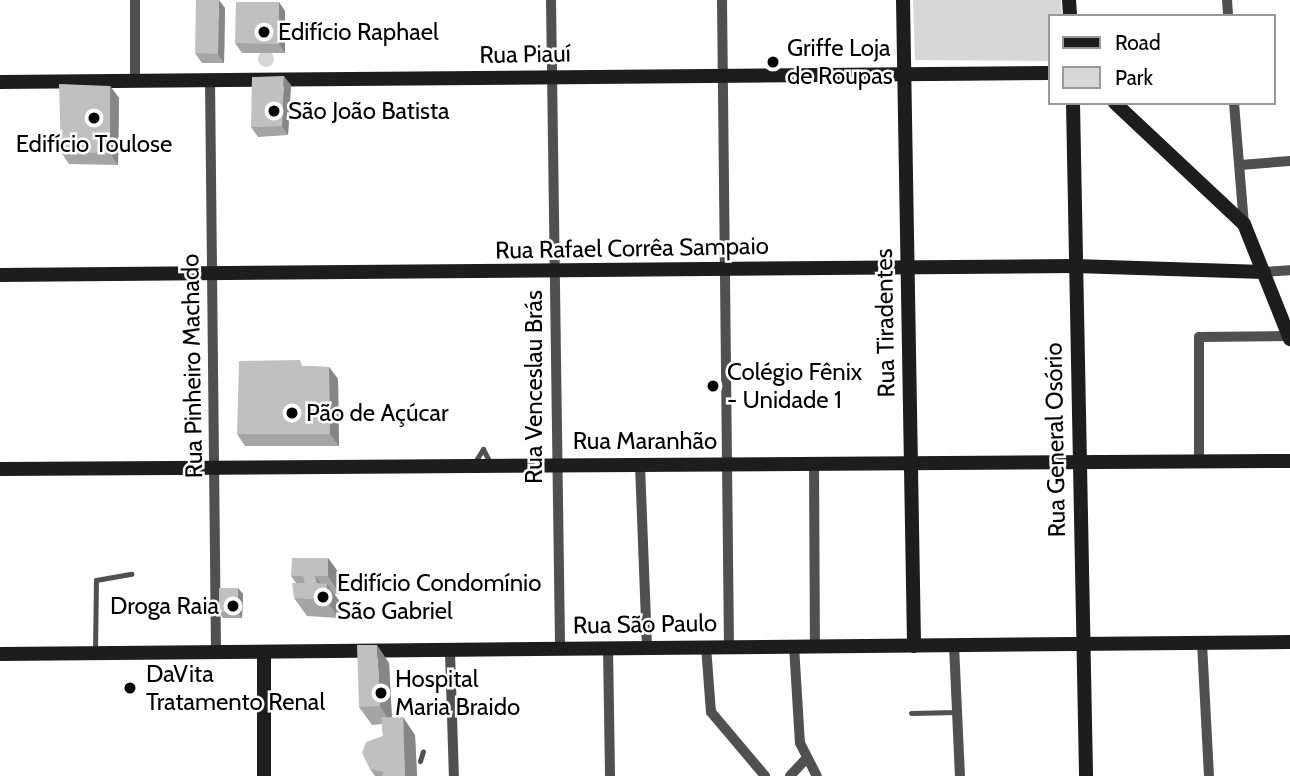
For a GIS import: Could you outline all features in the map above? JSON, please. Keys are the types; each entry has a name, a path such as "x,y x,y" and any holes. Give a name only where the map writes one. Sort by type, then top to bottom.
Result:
{"street":[{"path":"135,0 135,80"},
{"name":"Rua Venceslau Brás","path":"551,0 555,465 560,648"},
{"path":"722,0 729,645"},
{"name":"Rua Tiradentes","path":"903,0 914,646"},
{"name":"Rua Piauí","path":"0,82 1048,73"},
{"name":"Rua Pinheiro Machado","path":"210,79 216,653"},
{"name":"Rua General Osório","path":"1073,105 1080,644 1086,776"},
{"path":"1117,105 1244,224"},
{"path":"1199,460 1199,337 1289,337 1244,224 1234,105"},
{"path":"1240,165 1290,160"},
{"name":"Rua Rafael Corrêa Sampaio","path":"0,275 212,276 1076,266 1264,272"},
{"path":"1264,272 1290,270"},
{"name":"Rua Maranhão","path":"0,469 814,464 911,460 1290,461"},
{"path":"814,464 815,646"},
{"path":"640,465 647,647"},
{"name":"Rua São Paulo","path":"0,654 95,651 450,652 729,645 1290,642"},
{"path":"1202,643 1209,776"},
{"path":"954,645 960,776"},
{"path":"706,646 711,712 765,776"},
{"path":"794,646 798,734 806,759 817,776"},
{"path":"608,647 610,776"},
{"path":"264,652 264,776"},
{"path":"450,652 454,776"},
{"path":"790,776 806,759"}],"lane":[{"path":"95,651 96,580 131,574"},
{"path":"911,713 958,712"},
{"path":"420,761 423,751"}],"green space":[{"path":"913,0 1061,0 1062,14 1048,14 1048,61 915,60"},
{"path":"266,51 272,53 272,65 266,67 260,65 258,59 260,53"}],"building":[{"path":"196,0 219,0 218,54 195,53"},
{"name":"Edifício Raphael","path":"236,2 279,2 279,44 235,43"},
{"name":"São João Batista","path":"284,76 282,126 251,127 252,77"},
{"name":"Edifício Toulose","path":"59,84 110,86 110,153 61,152"},
{"name":"Pão de Açúcar","path":"300,360 302,366 329,367 330,434 237,434 239,361"},
{"path":"292,558 328,558 328,576 315,576 317,583 327,584 326,600 294,598 292,583 305,583 303,576 291,576"},
{"path":"219,588 238,588 237,611 219,612"},
{"path":"357,645 377,645 380,706 359,707"},
{"path":"381,717 403,717 405,776 382,776 384,772 370,769 362,753 366,742 383,736"}],"place":[{"name":"Edifício Raphael","path":"264,32"},
{"name":"Griffe Loja de Roupas","path":"773,62"},
{"name":"São João Batista","path":"274,111"},
{"name":"Edifício Toulose","path":"94,118"},
{"name":"Colégio Fênix - Unidade 1","path":"713,386"},
{"name":"Pão de Açúcar","path":"292,413"},
{"name":"Edifício Condomínio São Gabriel","path":"323,597"},
{"name":"Droga Raia","path":"233,606"},
{"name":"DaVita Tratamento Renal","path":"130,688"},
{"name":"Hospital Maria Braido","path":"381,693"}]}
